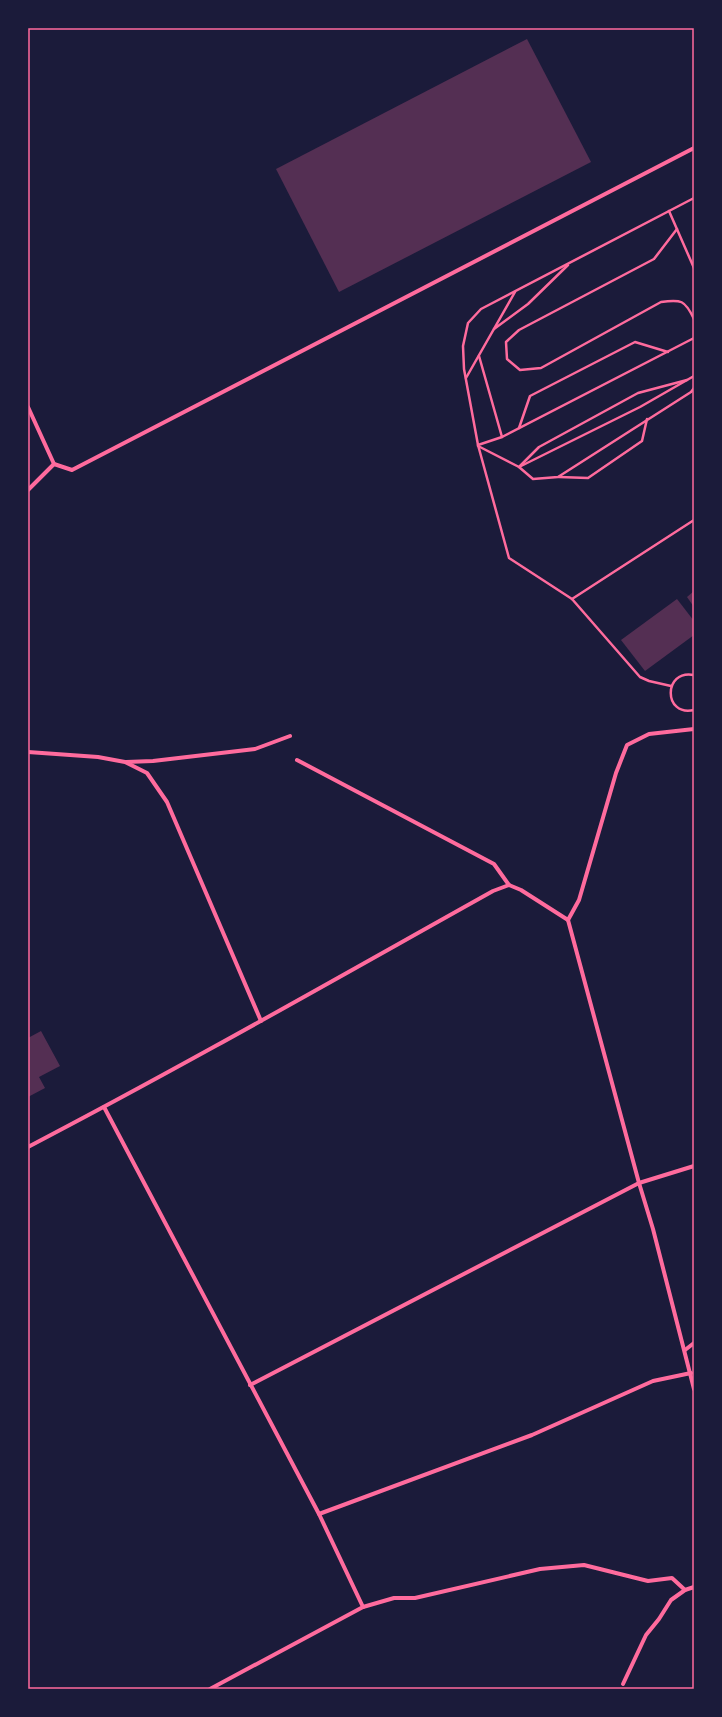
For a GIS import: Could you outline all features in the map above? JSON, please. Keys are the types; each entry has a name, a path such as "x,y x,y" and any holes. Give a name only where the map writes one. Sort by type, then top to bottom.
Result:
{"street":[{"path":"28,407 54,464 72,470 694,148"},
{"path":"28,490 54,464"},
{"path":"568,920 579,900 616,773 627,744 649,734 694,729"},
{"path":"28,752 98,757 125,762 153,761 255,749 290,736"},
{"path":"297,760 494,864 509,885 520,890 568,920 639,1183 653,1229 694,1389"},
{"path":"125,762 147,773 167,802 261,1021"},
{"path":"28,1147 261,1021 493,891 509,885"},
{"path":"104,1107 319,1514 363,1607"},
{"path":"250,1384 639,1183 694,1166"},
{"path":"685,1350 694,1344"},
{"path":"319,1514 532,1435 653,1381 691,1373"},
{"path":"210,1689 363,1607 394,1598 415,1598 540,1569 584,1565 648,1581 672,1578 685,1590"},
{"path":"623,1684 646,1634 659,1619 671,1600 685,1590 694,1588"}],"lane":[{"path":"671,686 649,681 640,677 572,599 509,558 478,445 466,378 463,346 468,322 481,309 694,198"},
{"path":"669,211 694,268"},
{"path":"677,229 654,259 519,330 506,342 507,359 520,370 541,368 661,302 677,300 688,306 694,319"},
{"path":"494,329 528,304 570,262"},
{"path":"466,378 516,291"},
{"path":"478,445 502,437 694,338"},
{"path":"519,428 530,396 576,372 635,342 668,352"},
{"path":"479,356 502,437"},
{"path":"519,467 640,407 694,376"},
{"path":"519,467 539,447 638,393 687,380"},
{"path":"558,477 648,418 691,392 694,388"},
{"path":"478,445 519,467 533,479 558,477 588,478 642,441 648,418"},
{"path":"572,599 694,520"},
{"path":"694,675 684,675 679,677 671,686 670,692 674,704 683,710 694,710"}],"building":[{"path":"527,39 591,162 339,292 276,169"},
{"path":"694,591 694,607 687,597"},
{"path":"677,599 694,621 694,635 645,671 621,640"},
{"path":"41,1031 60,1066 39,1077 45,1088 28,1097 28,1038"}]}
